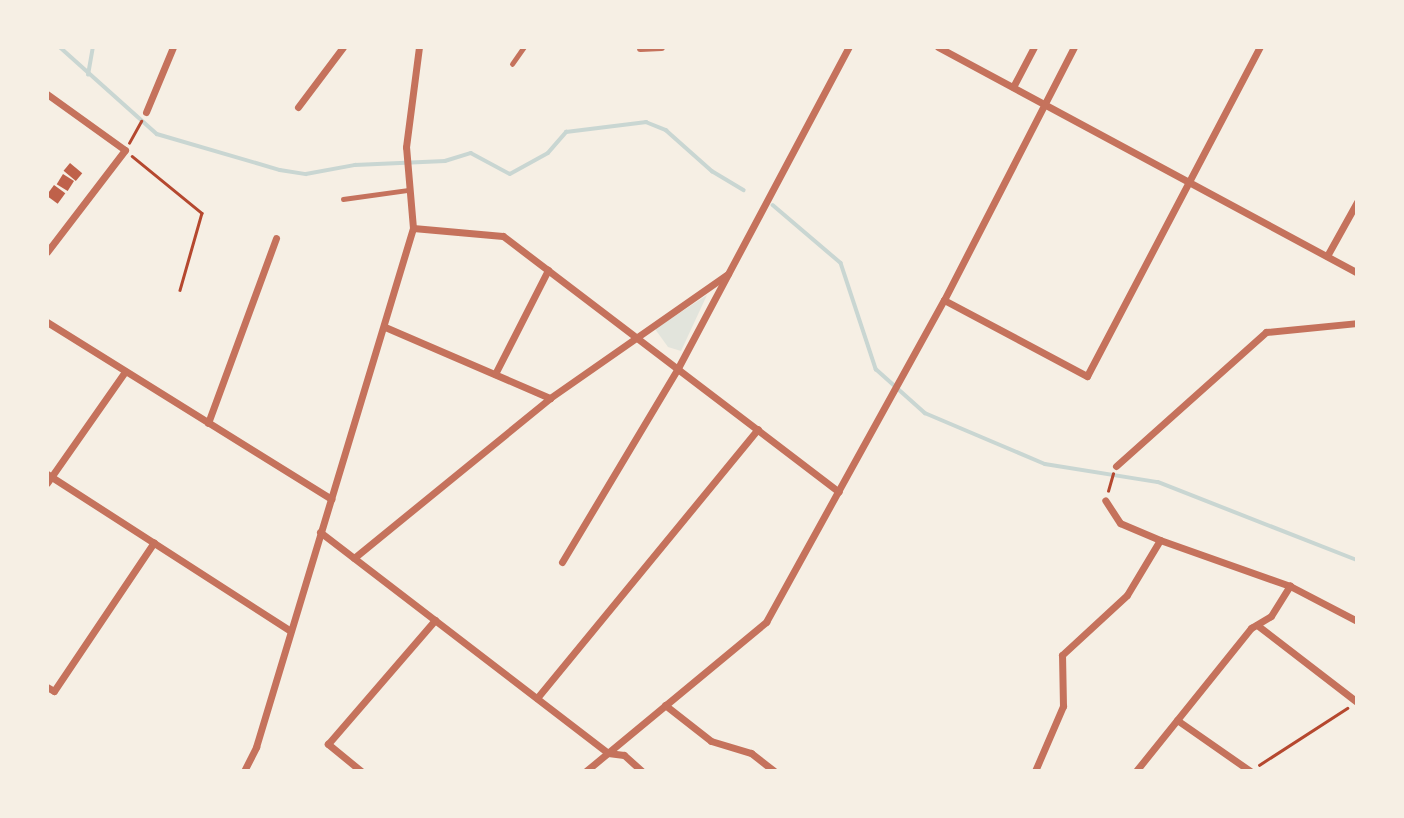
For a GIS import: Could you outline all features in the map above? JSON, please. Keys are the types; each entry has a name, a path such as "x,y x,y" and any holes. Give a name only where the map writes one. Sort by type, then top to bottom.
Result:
{"street":[{"path":"146,112 173,47"},
{"path":"298,107 343,47"},
{"path":"244,771 256,747 289,630 414,228 405,176 406,147 419,47"},
{"path":"640,48 661,47"},
{"path":"562,562 678,368 849,47"},
{"path":"938,47 1190,180 1357,273"},
{"path":"1013,87 1034,47"},
{"path":"586,771 766,622 944,300 1074,47"},
{"path":"944,300 1087,376 1260,47"},
{"path":"47,94 125,150 47,253"},
{"path":"1327,256 1357,202"},
{"path":"414,228 503,236 636,334 839,492"},
{"path":"208,423 276,238"},
{"path":"495,374 548,270"},
{"path":"354,558 550,398 636,334 728,274"},
{"path":"47,322 124,373 331,499"},
{"path":"1116,466 1266,332 1357,323"},
{"path":"385,327 550,398"},
{"path":"124,373 49,478 154,542 289,630"},
{"path":"537,698 758,429"},
{"path":"1104,500 1120,523 1290,586 1357,621"},
{"path":"320,532 608,752 624,755 642,771"},
{"path":"1035,771 1063,706 1062,655 1127,595 1160,540"},
{"path":"50,689 154,542"},
{"path":"1136,771 1257,625 1271,616 1290,586"},
{"path":"361,771 328,744 435,620"},
{"path":"1257,625 1357,702"},
{"path":"665,705 710,741 751,753 774,771"},
{"path":"1177,720 1250,771"}],"lane":[{"path":"512,64 524,47"},
{"path":"343,199 408,190"}],"path":[{"path":"146,112 125,150 202,213 180,290"},
{"path":"1104,500 1116,466"},
{"path":"1250,771 1357,702"}],"shaded area":[{"path":"707,295 681,351 668,347 655,329"}],"building":[{"path":"70,163 82,173 76,181 64,171"},
{"path":"63,174 74,181 68,191 57,184"},
{"path":"54,185 65,193 58,204 47,196"}],"waterway":[{"path":"60,47 157,134 280,170 306,174 355,165 445,161 471,153 510,174 548,153 566,132 646,122 666,130 712,171 744,190"},
{"path":"88,75 93,47"},
{"path":"773,205 841,263 876,369 925,413 1045,464 1158,482 1357,560"}]}
